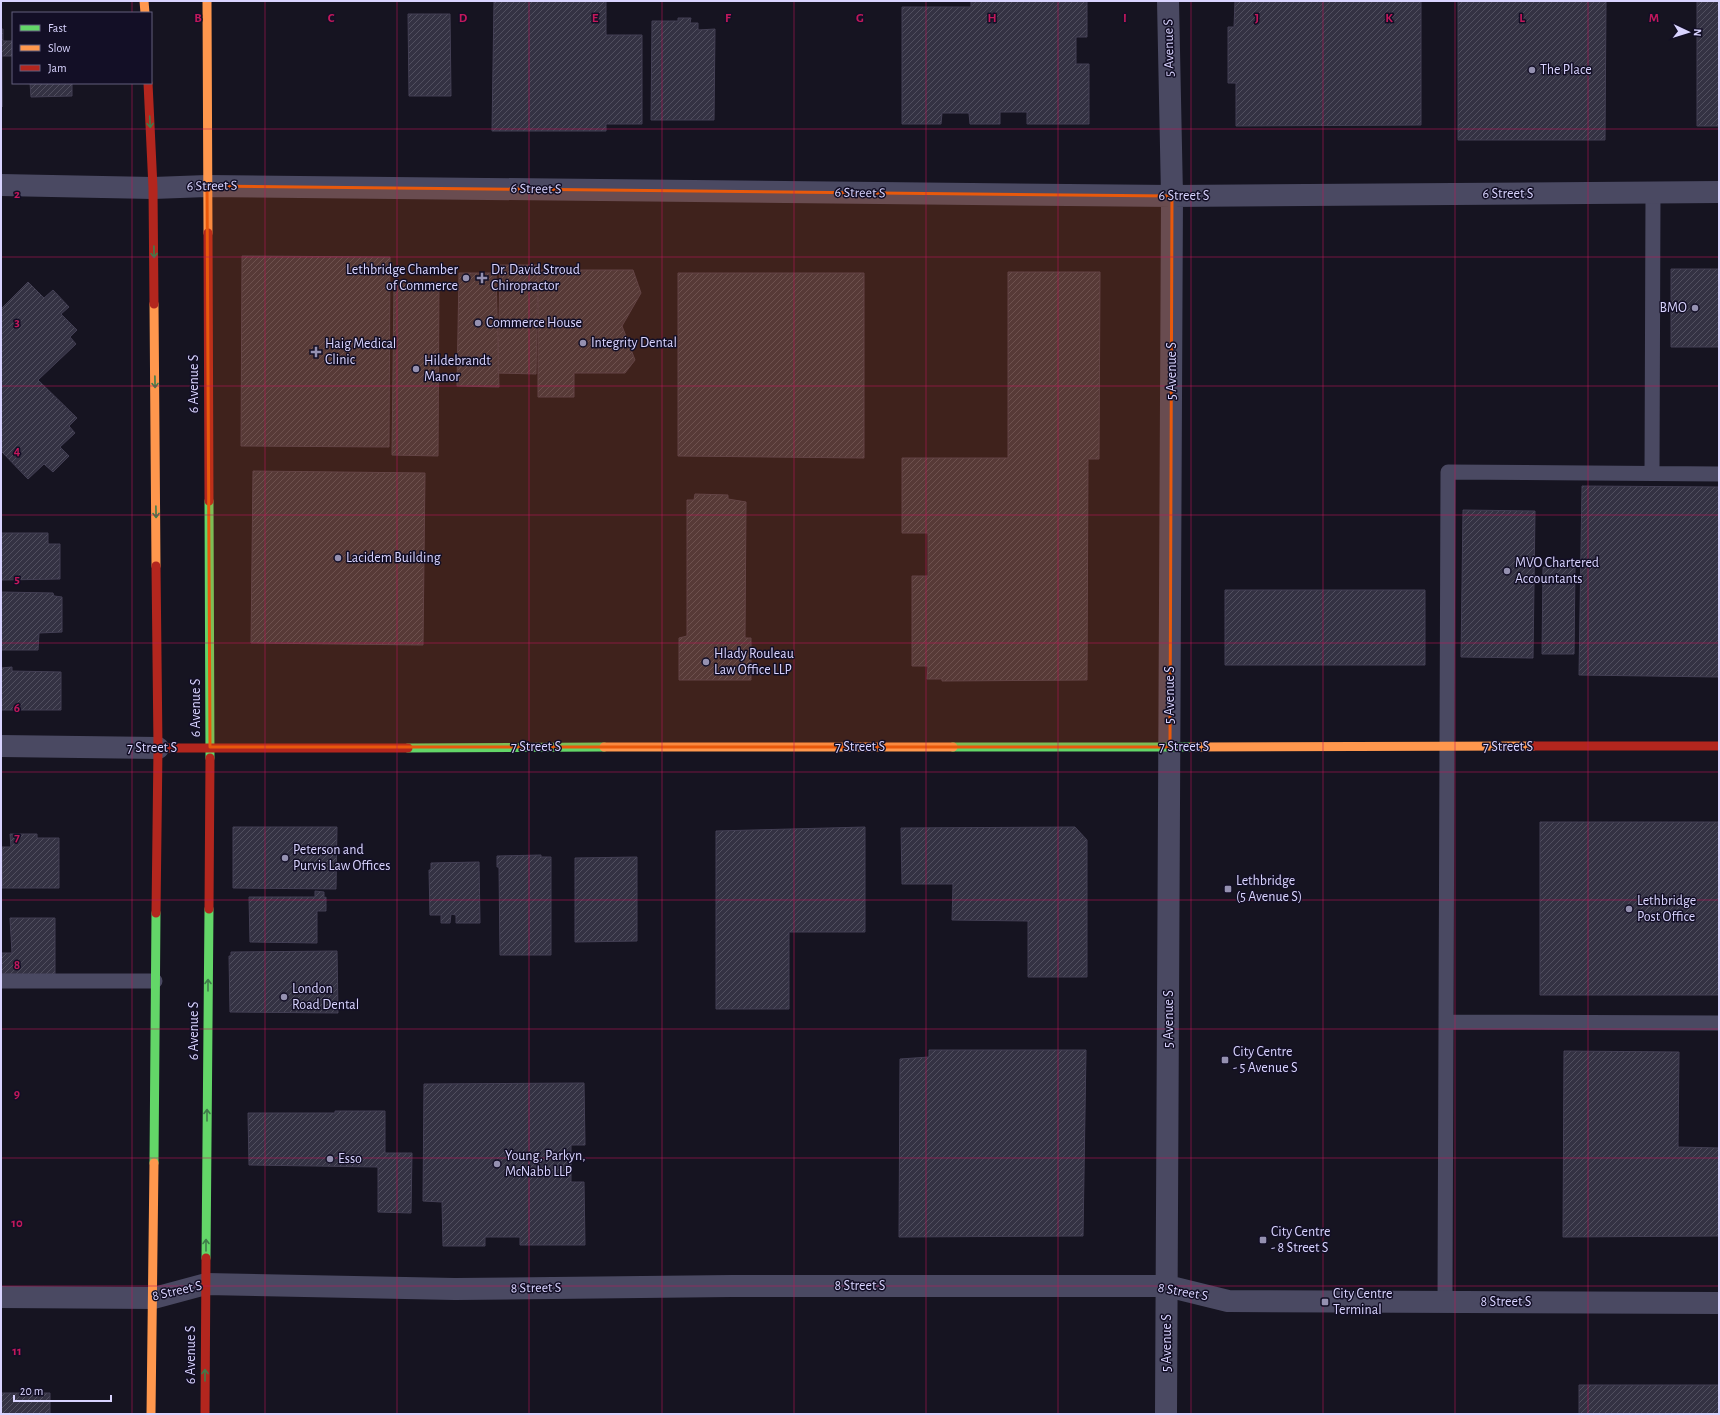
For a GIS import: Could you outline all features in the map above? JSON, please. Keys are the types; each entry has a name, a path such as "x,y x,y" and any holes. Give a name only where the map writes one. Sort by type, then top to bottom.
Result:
{"main road":[{"path":"144,1 145,12"},
{"name":"6 Avenue S","path":"205,1414 210,747 207,1"},
{"path":"148,84 153,188 158,748 155,981 154,1298 151,1414"},
{"name":"7 Street S","path":"158,748 1719,746"}],"street":[{"name":"5 Avenue S","path":"1166,1414 1172,196 1168,1"},
{"name":"6 Street S","path":"1,185 153,188 207,186 1172,196 1719,192"},
{"name":"7 Street S","path":"1,746 158,748"},
{"name":"8 Street S","path":"1,1297 154,1298 206,1284 455,1289 731,1286 1167,1286 1228,1301 1719,1303"}],"lane":[{"path":"1652,473 1653,193"},
{"path":"1445,1302 1448,472 1719,474"},
{"path":"1,981 155,981"},
{"path":"1446,1022 1719,1023"}],"highlighted area":[{"path":"207,186 1172,196 1170,747 210,747"}],"building":[{"path":"494,1 606,1 606,35 642,35 642,124 606,124 606,131 492,131"},
{"path":"971,1 1087,1 1087,37 1076,37 1076,64 1089,64 1089,124 1027,124 1027,112 1000,112 1000,124 970,124 969,113 942,113 941,124 902,124 902,7 971,7"},
{"path":"1235,1 1421,1 1421,125 1236,126 1236,83 1228,83 1228,27 1234,27"},
{"name":"The Place","path":"1458,1 1606,1 1605,140 1458,140"},
{"path":"1697,1 1719,1 1719,126 1697,126"},
{"path":"408,14 450,14 451,96 409,96"},
{"path":"678,18 691,18 690,23 698,23 698,30 715,29 714,120 651,120 652,21 678,21"},
{"path":"1,29 3,29 3,41 12,41 12,56 2,56 2,107"},
{"path":"30,84 72,84 72,96 31,97"},
{"name":"Haig Medical Clinic","path":"242,256 390,257 389,447 241,446"},
{"path":"500,265 538,265 536,374 498,373"},
{"name":"BMO","path":"1671,269 1719,269 1719,347 1671,347"},
{"name":"Integrity Dental","path":"538,270 633,270 641,293 622,326 635,360 625,373 574,373 574,397 538,397"},
{"path":"1008,272 1100,272 1099,459 1088,459 1087,680 942,681 942,679 927,679 928,666 912,666 912,576 928,576 928,533 902,533 902,458 1008,458"},
{"name":"Commerce House","path":"459,273 496,273 499,387 457,386"},
{"path":"678,273 864,273 864,458 678,456"},
{"path":"28,282 44,298 53,290 69,307 61,314 77,330 70,337 76,344 38,380 77,418 69,426 75,433 60,447 69,456 53,472 44,464 28,479 1,451 1,309"},
{"name":"Hildebrandt Manor","path":"394,282 439,283 438,456 392,455"},
{"name":"Lacidem Building","path":"253,471 425,473 423,645 251,643"},
{"path":"1582,486 1719,487 1719,677 1579,675"},
{"path":"695,494 728,495 728,499 746,502 745,638 751,638 751,680 679,680 679,638 687,636 687,500 694,500"},
{"path":"1463,510 1535,511 1533,658 1461,657"},
{"path":"1,533 48,533 48,544 60,544 60,579 1,580"},
{"path":"1543,567 1575,567 1574,654 1542,654"},
{"path":"1225,590 1425,590 1425,665 1225,665"},
{"path":"1,592 53,593 54,596 62,597 62,632 39,633 38,650 1,650"},
{"path":"12,667 12,671 61,672 61,710 1,710 1,668"},
{"name":"Lethbridge Post Office","path":"1540,822 1719,822 1719,995 1540,995"},
{"name":"Peterson and Purvis Law Offices","path":"233,827 337,827 336,889 233,888"},
{"path":"865,827 865,932 789,932 789,1009 716,1009 716,831"},
{"path":"1075,827 1087,840 1087,977 1028,977 1028,921 952,920 953,884 902,884 901,828"},
{"path":"10,834 37,834 37,838 59,838 59,888 2,888 2,847 11,847"},
{"path":"541,855 541,857 551,857 551,955 500,955 499,867 497,867 497,856"},
{"path":"637,857 637,941 575,942 575,858"},
{"path":"479,862 480,923 456,923 456,915 451,914 450,923 441,923 441,915 430,915 429,870 431,870 431,863"},
{"path":"315,891 324,892 324,898 326,897 326,911 317,911 317,943 250,942 249,897 315,897"},
{"path":"10,918 55,918 55,975 1,974 1,953 12,953"},
{"name":"London Road Dental","path":"337,951 338,1013 230,1012 229,956 231,956 231,952"},
{"path":"929,1050 1086,1050 1083,1236 899,1237 900,1059 929,1057"},
{"path":"1564,1051 1679,1052 1678,1147 1719,1148 1719,1236 1563,1237"},
{"name":"Young, Parkyn, McNabb LLP","path":"584,1083 585,1145 571,1145 571,1182 584,1182 585,1245 520,1245 520,1237 485,1237 485,1246 443,1246 442,1202 423,1201 424,1084"},
{"name":"Esso","path":"335,1111 385,1111 385,1153 412,1153 411,1213 378,1212 378,1167 249,1165 248,1113 335,1113"},
{"path":"1579,1385 1719,1385 1719,1414 1579,1414"},
{"path":"1,1393 50,1393 50,1414 1,1414"}],"traffic: fast":[{"path":"209,501 210,758"},
{"path":"408,748 604,747"},
{"path":"953,747 1192,747"},
{"path":"206,1258 209,909"},
{"path":"154,1163 156,913"}],"traffic: slow":[{"path":"144,1 145,12"},
{"path":"207,1 208,233"},
{"path":"154,304 156,566"},
{"path":"1192,747 1533,746"},
{"path":"604,747 953,747"},
{"path":"151,1414 154,1163"}],"traffic: jam":[{"path":"148,84 153,188 154,304"},
{"path":"208,233 209,501"},
{"path":"156,566 158,748 156,913"},
{"path":"1533,746 1719,746"},
{"path":"158,748 408,748"},
{"path":"209,909 210,758"},
{"path":"205,1414 206,1258"}],"place":[{"name":"The Place","path":"1532,70"},
{"name":"Lethbridge Chamber of Commerce","path":"466,278"},
{"name":"Dr. David Stroud Chiropractor","path":"482,278"},
{"name":"BMO","path":"1695,308"},
{"name":"Commerce House","path":"478,323"},
{"name":"Integrity Dental","path":"583,343"},
{"name":"Haig Medical Clinic","path":"316,352"},
{"name":"Hildebrandt Manor","path":"416,369"},
{"name":"Lacidem Building","path":"338,558"},
{"name":"MVO Chartered Accountants","path":"1507,571"},
{"name":"Hlady Rouleau Law Office LLP","path":"706,662"},
{"name":"Peterson and Purvis Law Offices","path":"285,858"},
{"name":"Lethbridge (5 Avenue S)","path":"1228,889"},
{"name":"Lethbridge Post Office","path":"1629,909"},
{"name":"London Road Dental","path":"284,997"},
{"name":"City Centre - 5 Avenue S","path":"1225,1060"},
{"name":"Esso","path":"330,1159"},
{"name":"Young, Parkyn, McNabb LLP","path":"497,1164"},
{"name":"City Centre - 8 Street S","path":"1263,1240"},
{"name":"City Centre Terminal","path":"1325,1302"}]}
